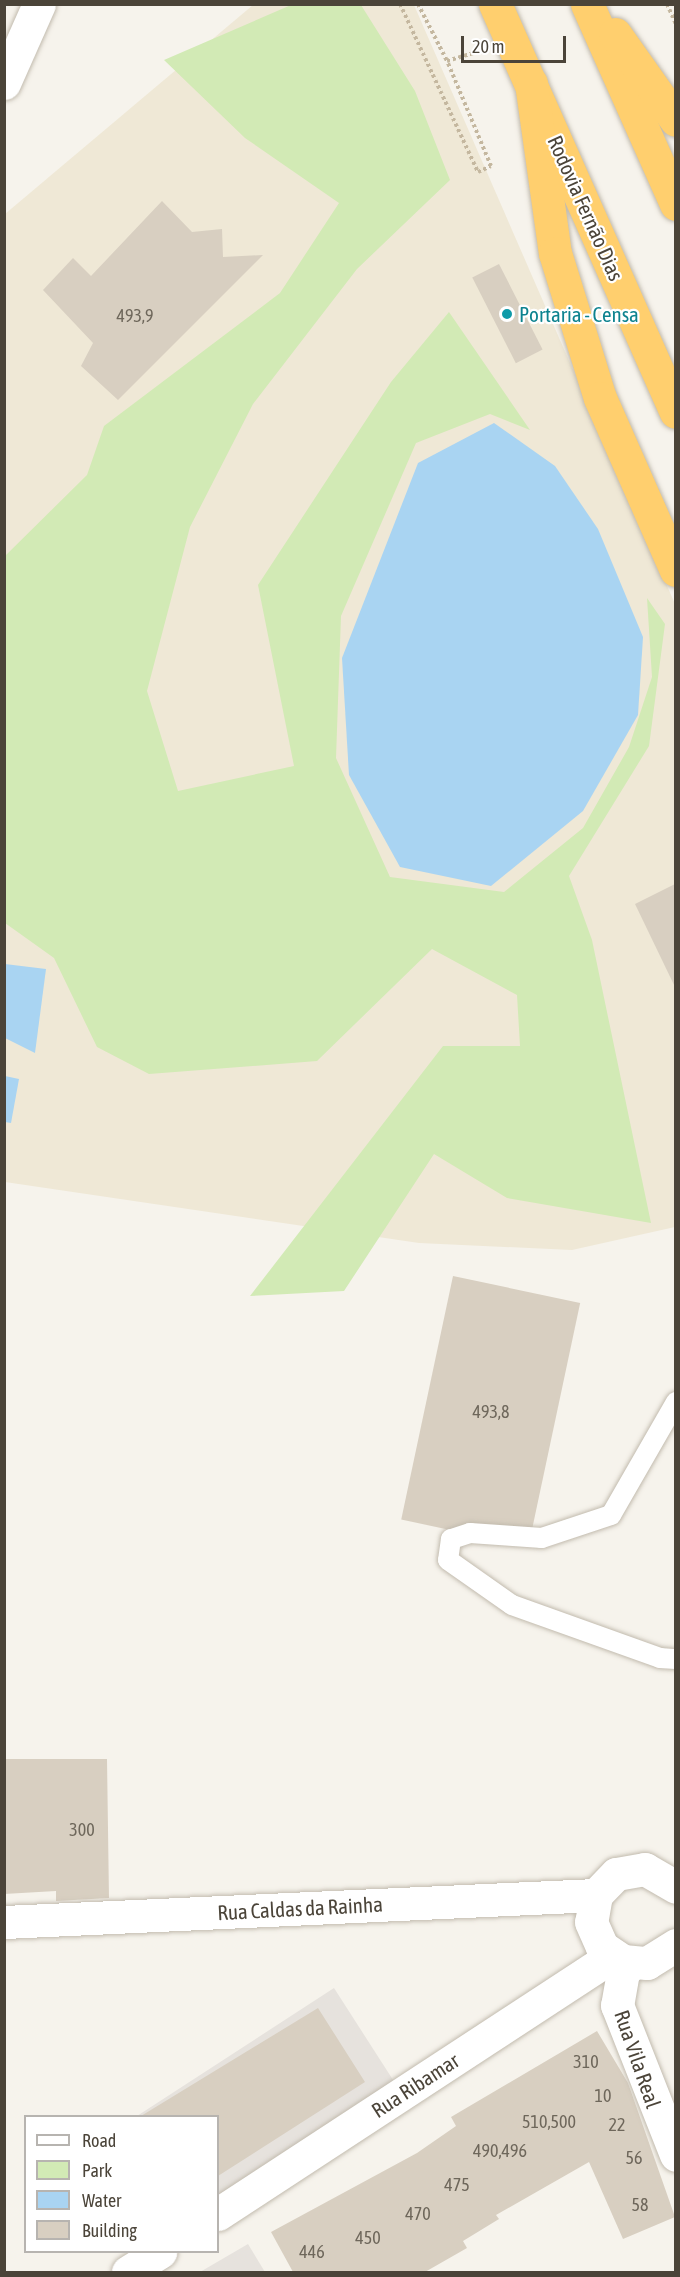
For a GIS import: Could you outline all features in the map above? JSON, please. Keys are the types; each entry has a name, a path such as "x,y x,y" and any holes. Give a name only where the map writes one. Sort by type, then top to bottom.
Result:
{"highway":[{"name":"Rodovia Fernão Dias","path":"495,4 675,412"},
{"path":"588,7 607,24 675,120"},
{"path":"588,7 675,204"},
{"path":"531,83 555,253 600,398 675,570"}],"street":[{"path":"4,83 24,17"},
{"path":"675,1887 659,1873 630,1869 604,1883 596,1895 591,1922 623,1960 661,1958 675,1945"},
{"name":"Rua Caldas da Rainha","path":"4,1922 596,1895"},
{"name":"Rua Vila Real","path":"623,1960 617,2005 675,2155"},
{"name":"Rua Ribamar","path":"219,2213 623,1960"},
{"path":"128,2272 158,2253"}],"lane":[{"path":"675,1402 611,1515 542,1538 470,1533 451,1539 448,1560 512,1605 660,1658 675,1659"}],"path":[{"path":"400,4 478,172 491,166 447,62 418,4"},
{"path":"667,4 675,24"},
{"path":"447,62 512,40"}],"shaded area":[{"path":"253,5 414,5 675,604 675,1227 572,1250 419,1243 5,1182 5,214"},
{"path":"334,1988 404,2097 219,2199 219,2115 139,2115"},
{"path":"248,2244 265,2272 200,2272"}],"green space":[{"path":"291,5 361,5 415,91 450,180 357,269 253,404 190,527 147,691 178,791 294,766 258,585 391,382 449,312 530,430 490,414 416,443 341,616 336,758 390,877 504,892 583,828 629,747 652,677 647,598 665,624 649,746 569,876 592,940 651,1223 507,1198 434,1154 344,1291 250,1296 443,1046 520,1046 517,995 432,949 317,1061 149,1074 97,1047 54,958 5,923 4,557 87,475 104,426 280,293 339,203 245,138 164,60"}],"water":[{"path":"494,423 555,466 598,529 643,637 638,715 583,811 491,886 400,867 349,775 342,658 418,463"},
{"path":"5,964 46,969 35,1053 5,1038"},
{"path":"5,1076 19,1079 11,1123 5,1122"}],"building":[{"path":"162,201 192,232 222,229 223,257 263,255 118,400 81,366 93,343 43,290 73,258 91,276"},
{"name":"Portaria - Censa","path":"499,264 543,350 516,363 472,278"},
{"path":"675,884 675,987 635,904"},
{"path":"453,1276 580,1303 528,1547 401,1520"},
{"path":"4,1759 107,1759 109,1898 56,1901 56,1891 4,1894"},
{"path":"318,2008 365,2082 219,2175 219,2115 143,2115"},
{"path":"597,2031 628,2083 675,2217 623,2239 589,2162 496,2215 499,2219 463,2241 467,2248 425,2272 293,2272 271,2232 417,2153 456,2126 451,2117"}],"place":[{"name":"Portaria - Censa","path":"507,314"}]}
